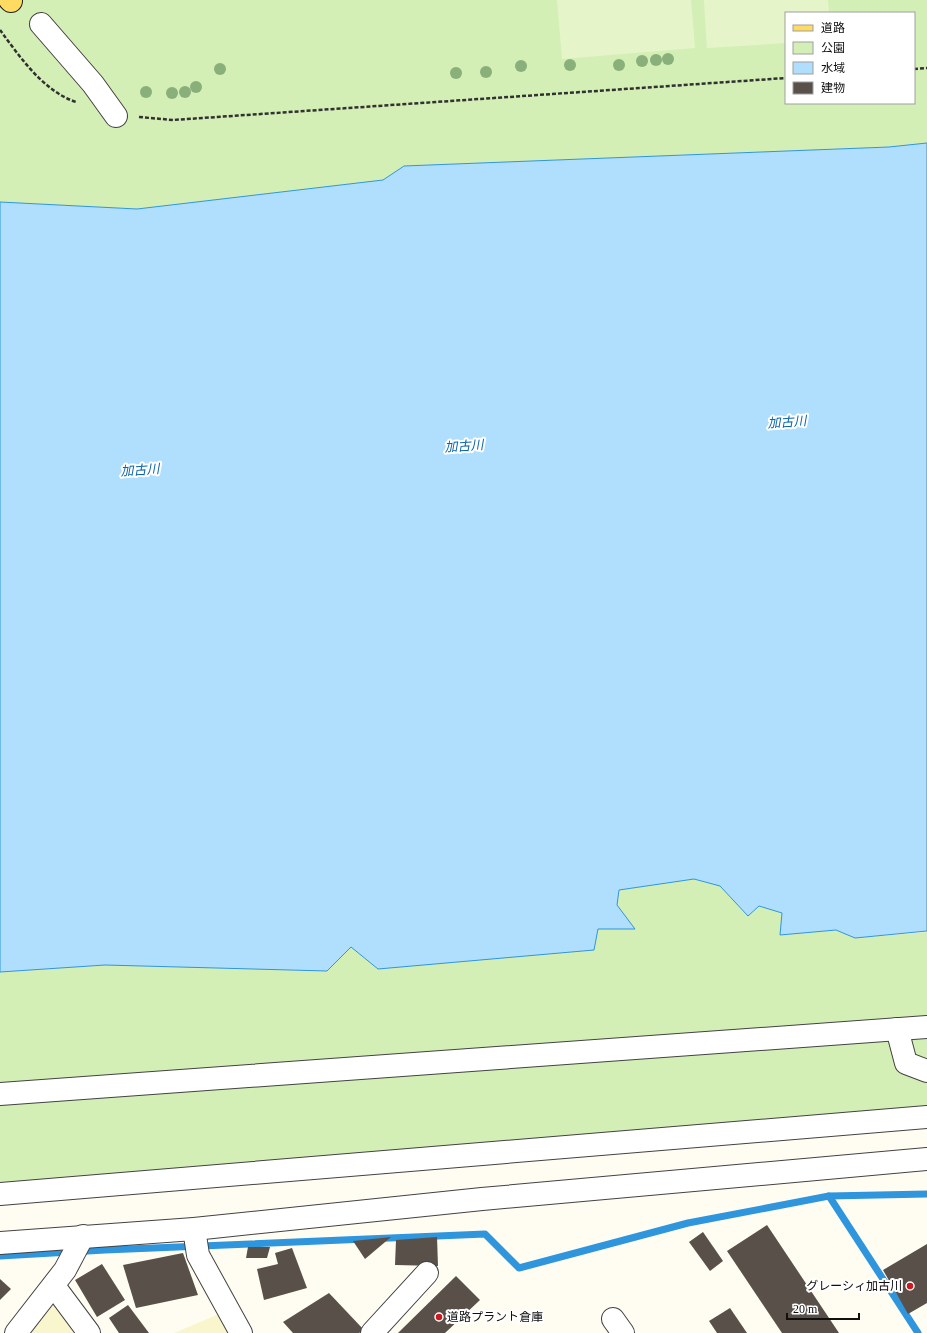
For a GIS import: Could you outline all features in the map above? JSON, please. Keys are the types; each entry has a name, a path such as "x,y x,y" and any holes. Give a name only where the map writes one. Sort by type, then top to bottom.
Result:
{"street":[{"path":"41,24 93,84 116,116"},
{"path":"0,1094 927,1027"},
{"path":"897,1029 906,1063 927,1071"},
{"path":"0,1194 927,1117"},
{"path":"0,1243 194,1229 482,1199 927,1159"},
{"path":"194,1229 198,1254 241,1333"},
{"path":"16,1333 54,1286 65,1270 83,1236"},
{"path":"372,1333 427,1273"},
{"path":"54,1286 89,1333"}],"path":[{"path":"0,30 25,65 63,98 78,103"},
{"path":"915,69 927,68"},
{"path":"116,116 173,120 785,78"}],"shaded area":[{"path":"54,1304 77,1333 27,1333"},
{"path":"219,1314 230,1333 174,1333"}],"green space":[{"path":"0,0 927,0 927,143 889,147 404,166 383,180 137,209 0,202"},
{"path":"557,0 691,0 695,48 562,59"},
{"path":"704,0 828,0 829,12 785,12 785,43 707,48"},
{"path":"694,879 720,886 748,916 759,906 782,913 780,935 836,930 855,938 927,932 927,1117 0,1187 0,972 351,947 594,950 598,929 617,905 619,890"}],"water":[{"name":"加古川","path":"927,143 927,931 855,938 836,930 780,935 782,913 759,906 748,916 720,886 694,879 619,890 617,905 635,929 598,929 594,950 378,969 351,947 327,971 105,965 0,972 0,202 137,209 383,180 404,166 889,147"}],"building":[{"path":"767,1225 839,1333 782,1333 727,1251"},
{"path":"703,1232 723,1261 710,1271 689,1242"},
{"path":"391,1237 365,1259 353,1241"},
{"path":"437,1237 438,1266 395,1265 396,1240"},
{"name":"グレーシィ加古川","path":"927,1244 927,1303 908,1314 883,1270"},
{"path":"248,1247 270,1247 267,1258 246,1258"},
{"path":"292,1248 307,1288 264,1300 257,1269 278,1264 275,1253"},
{"path":"183,1253 198,1295 136,1308 123,1265"},
{"path":"102,1264 125,1300 97,1317 75,1280"},
{"name":"道路プラント倉庫","path":"456,1276 480,1300 445,1333 398,1333"},
{"path":"0,1279 11,1289 0,1300"},
{"path":"329,1293 364,1330 359,1333 293,1333 283,1322"},
{"path":"128,1305 149,1333 119,1333 109,1318"},
{"path":"730,1308 747,1333 717,1333 709,1321"}],"waterway":[{"path":"829,1196 927,1194"},
{"path":"0,1256 105,1250 485,1234 519,1268 688,1223 829,1196 918,1333"}],"place":[{"name":"グレーシィ加古川","path":"910,1286"},
{"name":"道路プラント倉庫","path":"439,1317"}]}
